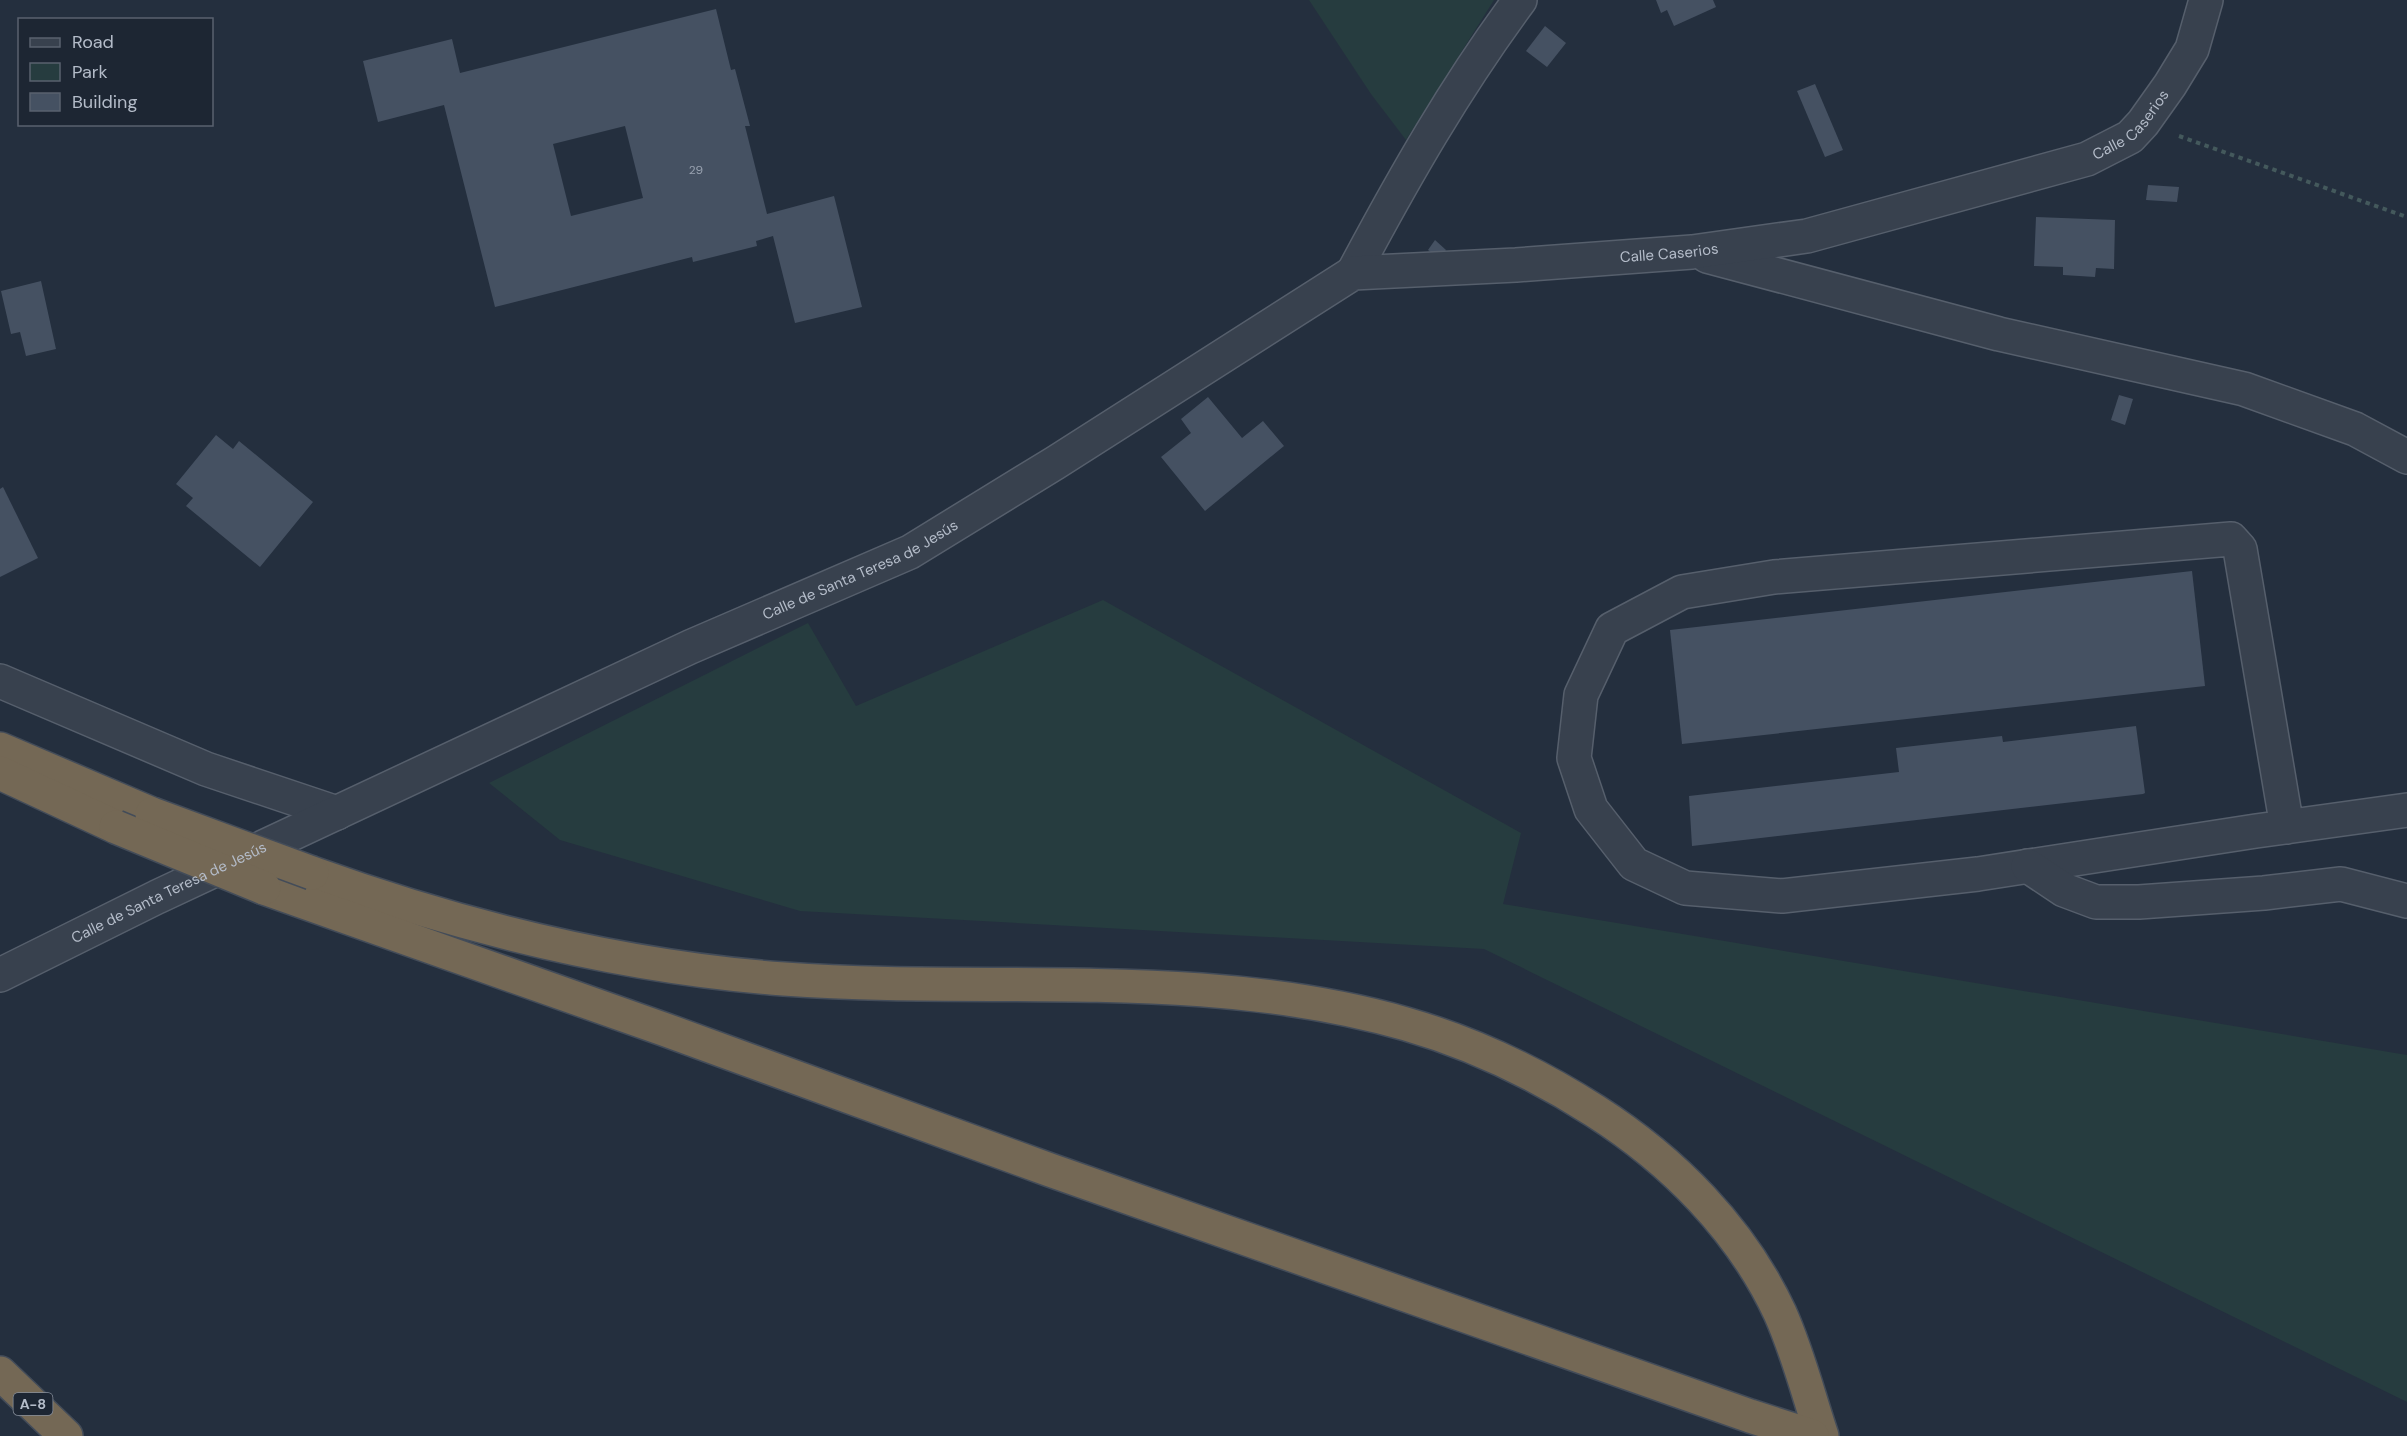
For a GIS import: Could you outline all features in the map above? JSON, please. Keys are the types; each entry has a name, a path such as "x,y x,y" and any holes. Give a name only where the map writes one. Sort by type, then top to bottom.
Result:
{"highway":[{"path":"0,749 152,814 382,898 494,931 610,956 687,969 864,984 1120,987 1274,998 1337,1008 1406,1024 1462,1043 1571,1095 1625,1130 1664,1161 1701,1198 1742,1248 1778,1309 1802,1364 1822,1436"},
{"path":"0,773 116,827 264,888 666,1029 1050,1170 1812,1436"},
{"name":"A-8","path":"0,1373 66,1436"}],"street":[{"path":"1353,273 1418,156 1478,57 1520,0"},
{"name":"Calle Caserios","path":"1353,273 1516,266 1692,252 1807,236 2087,159 2130,137 2143,123 2192,49 2206,0"},
{"path":"1692,252 1999,334 2244,390 2355,429 2407,457"},
{"name":"Calle de Santa Teresa de Jesús","path":"0,975 157,897 690,648 910,552 1065,457 1353,273"},
{"path":"2287,826 2241,549 2231,539 1774,577 1682,592 1612,629 1581,695 1574,758 1592,809 1634,864 1685,888 1782,896 1978,874 2287,826 2407,810"},
{"path":"0,681 206,769 337,813"},
{"path":"2028,866 2064,890 2096,902 2139,902 2264,893 2341,884 2407,901"}],"path":[{"path":"2143,123 2348,198 2407,217"}],"green space":[{"path":"1309,0 1494,0 1406,140 1371,94"},
{"path":"1103,600 1521,833 1503,904 2407,1055 2407,1402 1484,949 800,911 560,840 489,783 808,623 856,706"}],"building":[{"path":"1656,0 1713,0 1716,7 1674,26 1667,10 1661,13"},
{"path":"716,9 731,70 735,69 750,126 745,126 767,214 834,196 862,307 795,323 773,236 756,241 757,246 693,262 692,257 495,307 444,105 378,122 363,61 452,39 460,73","holes":["625,126 643,198 571,216 553,144"]},
{"path":"1545,26 1566,43 1547,67 1526,51"},
{"path":"1815,84 1843,150 1825,157 1797,91"},
{"path":"2148,185 2179,187 2177,202 2146,200"},
{"path":"2036,217 2115,220 2114,269 2096,268 2095,277 2063,275 2063,267 2034,266"},
{"path":"1435,240 1446,250 1439,258 1428,250"},
{"path":"41,281 56,349 26,356 20,332 11,334 1,291"},
{"path":"2119,395 2133,399 2125,425 2111,420"},
{"path":"1208,397 1242,438 1263,421 1284,446 1205,511 1161,457 1191,433 1181,419"},
{"path":"216,435 233,449 239,441 313,502 260,567 186,506 193,498 176,484"},
{"path":"3,487 38,558 0,577 0,489"},
{"path":"2192,571 2205,686 1682,744 1670,630"},
{"path":"2136,726 2145,793 2143,794 1692,846 1689,796 1899,772 1896,748 2002,736 2003,742"}]}
